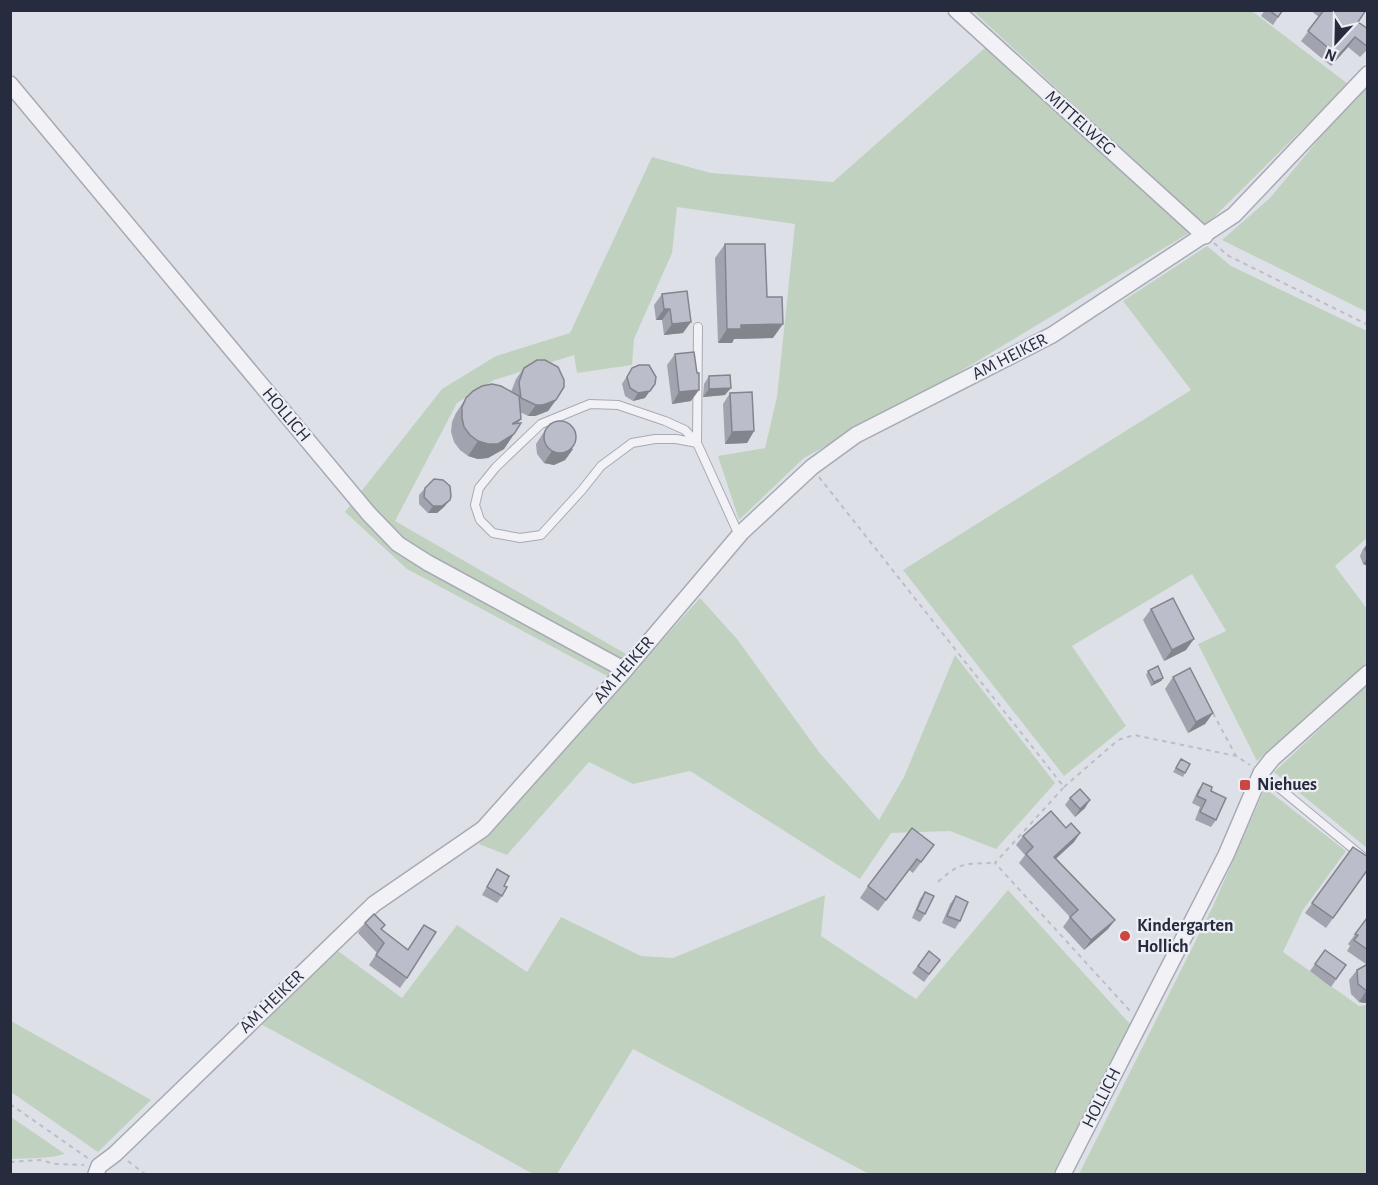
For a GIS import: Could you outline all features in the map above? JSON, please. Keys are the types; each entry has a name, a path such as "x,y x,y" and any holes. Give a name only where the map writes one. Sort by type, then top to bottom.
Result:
{"street":[{"name":"MITTELWEG","path":"956,10 1205,236"},
{"name":"AM HEIKER","path":"97,1170 374,903 483,829 625,670 740,535 812,467 856,435 1052,335 1205,236 1234,215 1368,74"},
{"name":"HOLLICH","path":"10,84 369,514 398,544 428,563 625,670"},
{"name":"HOLLICH","path":"1063,1174 1226,855 1261,773 1272,759 1368,673"}],"lane":[{"path":"697,443 698,327"},
{"path":"697,443 676,439 655,439 632,443 601,466 541,536 520,538 493,533 480,520 475,505 479,488 496,467 541,424 590,404 618,405 685,430 697,443 740,535"},
{"path":"1261,773 1368,861"}],"path":[{"path":"1205,236 1227,255 1368,325"},
{"path":"812,467 1064,787"},
{"path":"1210,709 1236,756"},
{"path":"939,882 954,867 994,863 1064,787 1118,740 1134,735 1236,756 1261,773"},
{"path":"994,863 1142,1022"},
{"path":"10,1104 97,1170"},
{"path":"115,1154 145,1174"},
{"path":"10,1162 40,1160 97,1170"}],"green space":[{"path":"973,11 1252,11 1348,84 1205,226"},
{"path":"986,47 1189,233 951,377 804,458 739,520 718,456 765,448 777,397 795,224 677,207 672,253 634,339 632,365 577,373 574,355 494,380 457,403 395,521 626,654 609,677 407,569 345,512 442,389 496,356 570,333 652,157 711,173 833,182"},
{"path":"1366,82 1367,312 1222,240 1270,198"},
{"path":"1207,246 1231,266 1367,331 1367,538 1335,566 1367,609 1367,662 1257,761 1198,644 1226,631 1192,574 1072,646 1126,726 1064,776 903,570 1191,390 1123,301"},
{"path":"700,598 737,639 819,752 879,820 904,777 955,655 1055,783 996,849 950,831 891,833 860,879 690,771 633,784 589,762 507,855 479,844"},
{"path":"1367,685 1367,848 1274,772"},
{"path":"1265,788 1346,851 1303,910 1283,952 1359,1006 1367,1005 1367,1174 1079,1174 1213,906"},
{"path":"1008,890 1130,1024 1053,1174 869,1174 633,1049 557,1174 533,1174 261,1024 338,951 402,998 457,925 527,972 561,917 641,956 673,958 825,895 821,936 916,999"},
{"path":"11,1021 151,1100 98,1152 11,1092"},
{"path":"11,1117 65,1154 45,1158 11,1159"}],"building":[{"path":"1269,10 1283,10 1278,17"},
{"path":"1324,10 1366,10 1358,22 1368,29 1368,47 1355,37 1338,56 1308,31"},
{"path":"725,244 765,244 767,297 782,297 783,324 741,325 741,329 727,329"},
{"path":"687,291 691,322 672,324 670,309 664,309 662,294"},
{"path":"694,352 697,373 699,373 699,390 679,392 675,354"},
{"path":"537,360 545,360 558,367 564,380 564,387 556,400 543,405 536,405 521,398 519,382 524,368"},
{"path":"649,365 656,377 655,384 650,391 638,393 630,388 627,377 632,368"},
{"path":"730,375 731,388 709,389 709,376"},
{"path":"492,384 501,386 519,396 521,419 512,424 521,423 514,434 498,444 478,441 464,427 462,418 462,407 466,398 482,386"},
{"path":"752,392 754,431 732,432 730,393"},
{"path":"560,421 572,425 576,437 572,449 560,453 548,449 544,437 548,425"},
{"path":"434,479 443,480 450,486 450,500 442,506 433,506 424,497 425,488"},
{"path":"1173,598 1194,639 1172,650 1151,609"},
{"path":"1158,666 1163,678 1154,682 1148,671"},
{"path":"1190,668 1213,713 1196,722 1173,677"},
{"path":"1181,759 1190,764 1185,773 1176,768"},
{"path":"1203,783 1212,787 1211,791 1226,798 1216,820 1200,812 1206,800 1197,796"},
{"path":"1080,789 1090,800 1080,809 1070,798"},
{"path":"1051,811 1066,828 1071,823 1080,833 1054,857 1115,920 1091,940 1070,917 1078,910 1026,854 1033,847 1023,836"},
{"path":"912,828 934,845 921,862 917,859 886,900 868,886"},
{"path":"1353,847 1368,857 1368,869 1333,918 1312,903"},
{"path":"497,869 509,876 502,896 487,887"},
{"path":"925,892 934,896 925,914 917,910"},
{"path":"956,896 968,902 960,921 947,916"},
{"path":"374,914 385,925 381,929 408,950 424,925 436,932 407,978 376,955 384,943 365,923"},
{"path":"1367,918 1368,950 1354,940 1358,935 1355,934"},
{"path":"1325,950 1346,965 1336,979 1315,964"},
{"path":"929,951 940,960 929,974 918,966"},
{"path":"1368,964 1368,992 1358,984 1357,970"}],"place":[{"name":"Niehues","path":"1245,785"},
{"name":"Kindergarten Hollich","path":"1125,936"}]}
